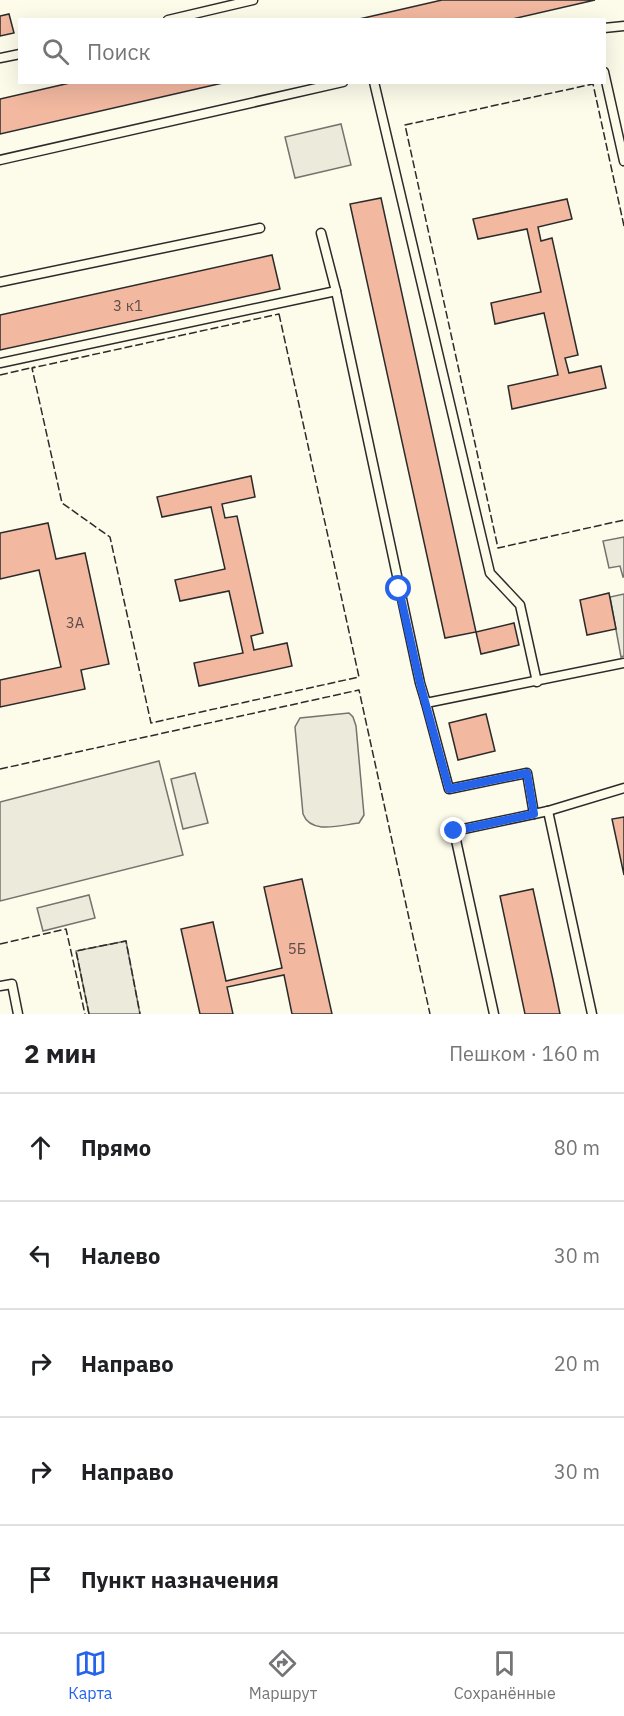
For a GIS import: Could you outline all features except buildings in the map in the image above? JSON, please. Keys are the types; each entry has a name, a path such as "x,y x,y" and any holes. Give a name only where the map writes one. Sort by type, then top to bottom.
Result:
{"lane":[{"path":"176,18 253,0"},
{"path":"606,28 624,26"},
{"path":"0,58 18,54"},
{"path":"606,81 624,161"},
{"path":"0,160 334,84"},
{"path":"374,84 490,573 520,605 537,682"},
{"path":"0,282 260,228"},
{"path":"321,233 336,291 420,683 449,789 527,773 534,814"},
{"path":"0,363 336,291"},
{"path":"426,703 624,663"},
{"path":"494,1014 454,831 548,811 624,788"},
{"path":"548,811 592,1014"},
{"path":"0,986 12,984 18,1014"}],"shaded area":[{"path":"341,124 351,165 295,178 285,137"},
{"path":"624,537 623,577 620,566 609,568 603,541"},
{"path":"624,594 624,656 621,657 610,597"},
{"path":"349,713 356,726 364,815 359,823 319,827 313,825 303,814 295,727 300,718"},
{"path":"159,761 183,855 0,901 0,802"},
{"path":"195,773 208,823 183,829 171,779"},
{"path":"89,895 95,918 43,931 37,908"},
{"path":"126,941 140,1014 89,1014 76,951"}],"fence":[{"path":"624,226 593,84 405,125 498,548 624,520"},
{"path":"279,314 359,677 151,723 110,537 62,503 32,368 279,314"},
{"path":"0,375 35,367"},
{"path":"0,769 359,690 430,1014"},
{"path":"0,944 66,929 85,1014"},
{"path":"89,1014 76,951 126,941 140,1014"}],"route":[{"path":"399,589 420,683 449,789 527,773 534,814 454,831"}]}
